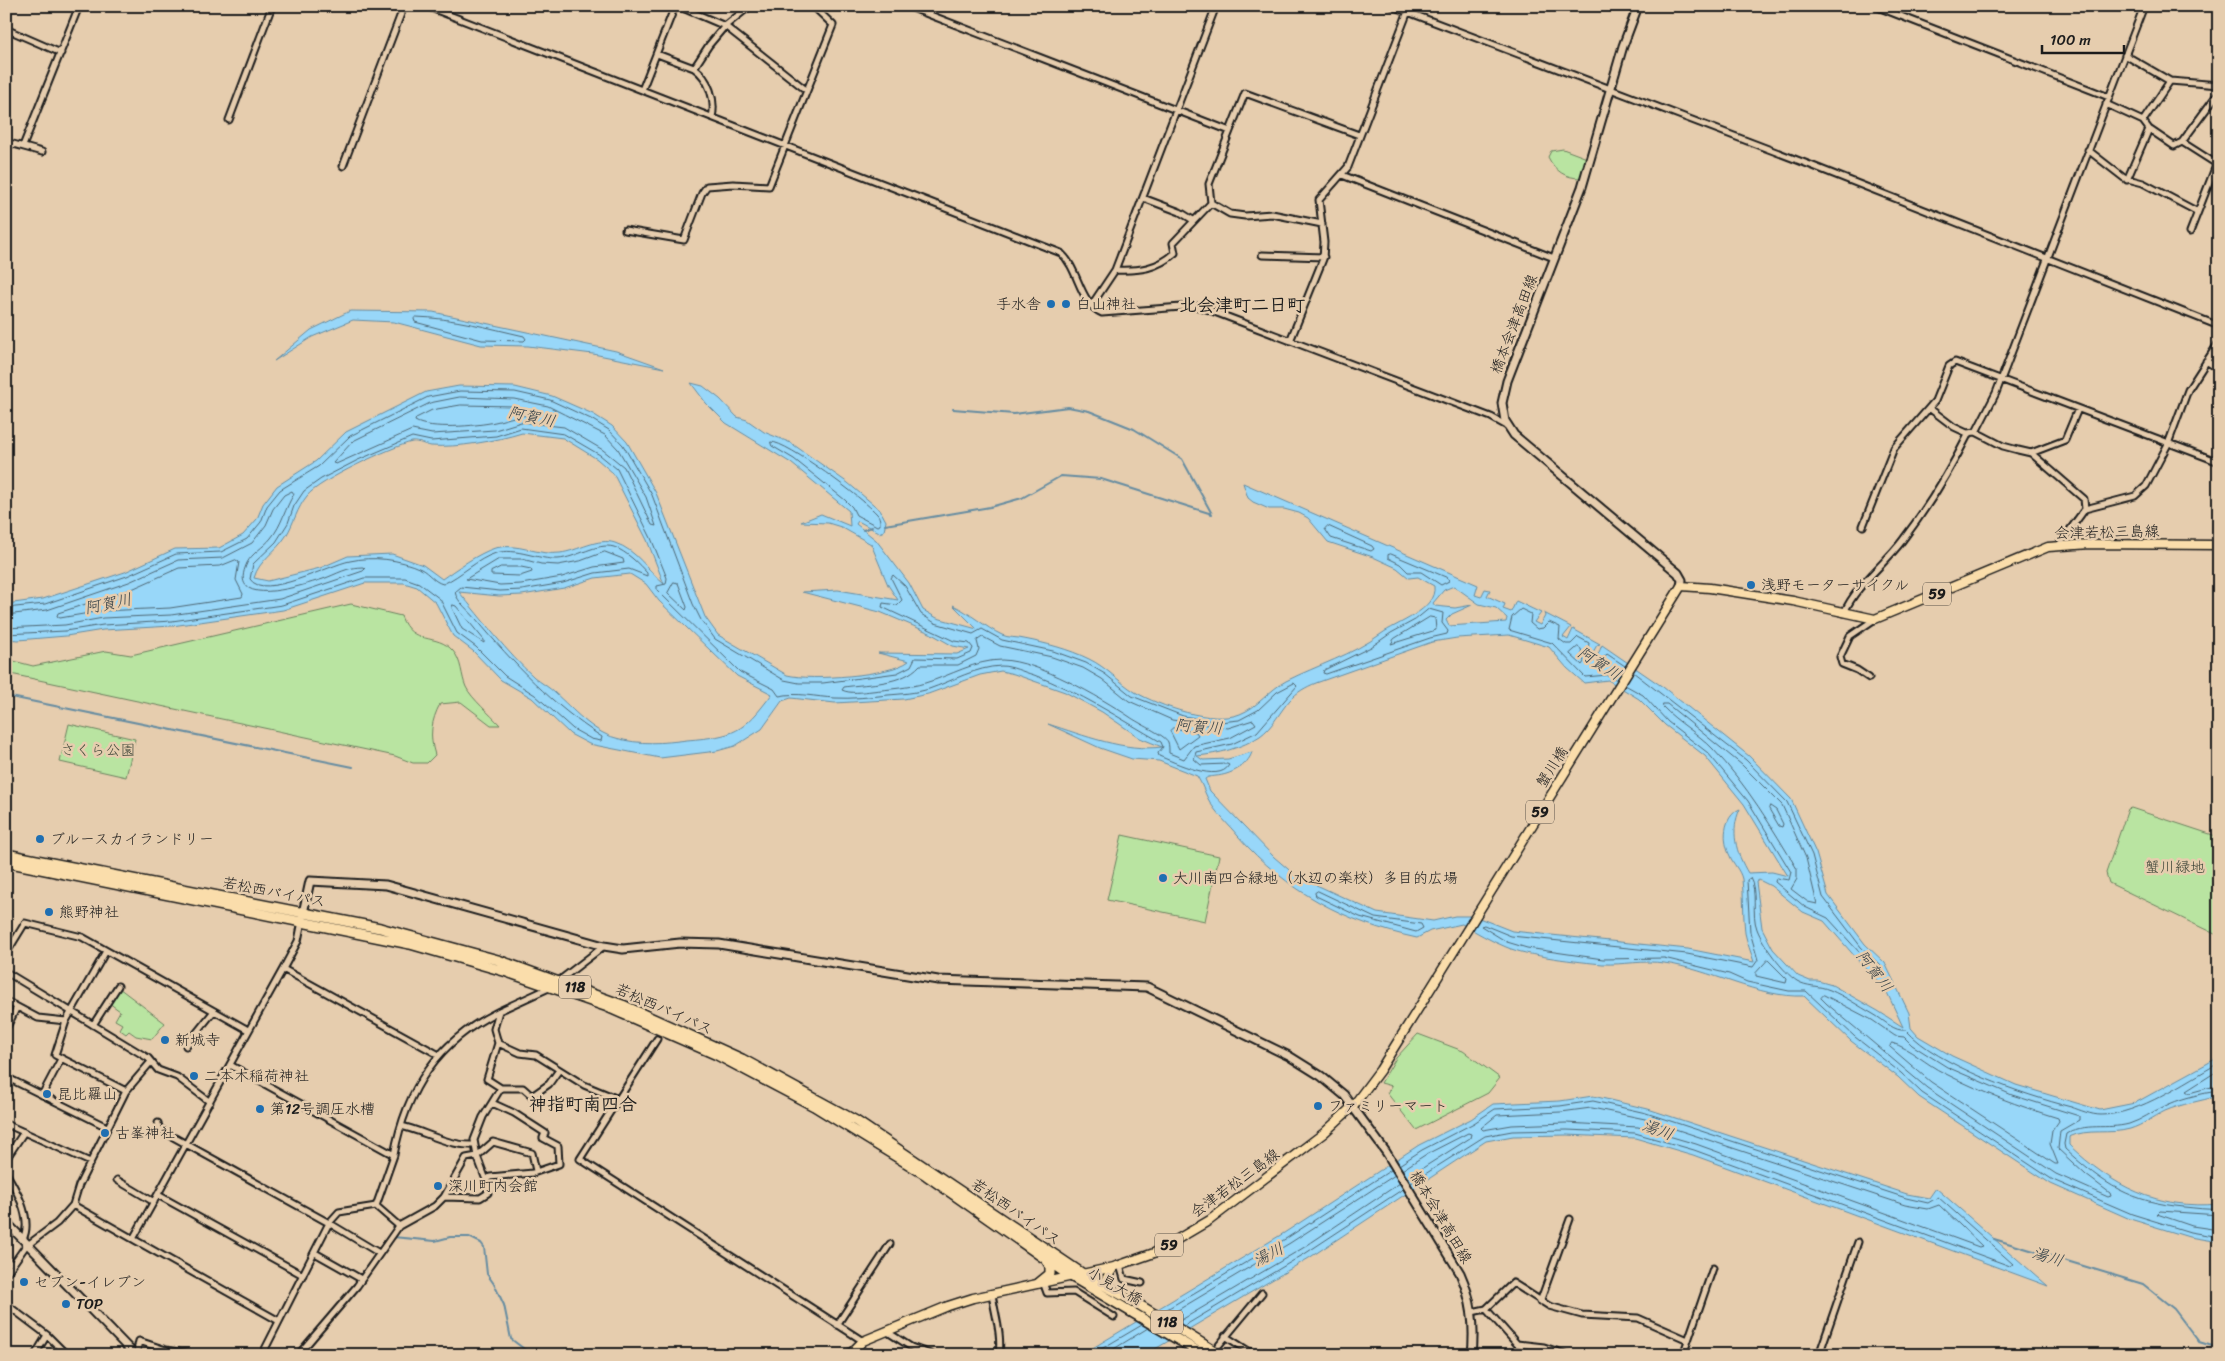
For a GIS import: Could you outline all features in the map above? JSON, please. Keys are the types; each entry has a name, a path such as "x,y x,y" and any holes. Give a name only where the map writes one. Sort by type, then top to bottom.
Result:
{"highway":[{"name":"若松西バイパス","path":"6,854 302,916 410,944 555,984 691,1035 819,1100 940,1176 1083,1274"},
{"name":"若松西バイパス","path":"6,862 302,916"},
{"name":"若松西バイパス","path":"555,984 670,1033 777,1086 893,1154 1071,1276"},
{"path":"1041,1282 1050,1274 1050,1266 1047,1261"},
{"name":"小見大橋","path":"1083,1274 1108,1288 1200,1350"},
{"name":"小見大橋","path":"1071,1276 1131,1305"},
{"name":"118","path":"1200,1350 1221,1355"}],"main road":[{"name":"会津若松三島線","path":"1875,619 2032,552 2060,545 2219,545"},
{"name":"蟹川橋","path":"1414,1015 1681,586"},
{"path":"1681,586 1793,601 1875,619"},
{"name":"会津若松三島線","path":"849,1355 863,1341 885,1330 948,1306 1041,1282 1117,1266 1154,1253 1210,1220 1324,1133 1353,1106 1376,1075 1414,1015"},
{"path":"1108,1288 1106,1279 1117,1266"}],"street":[{"path":"23,146 79,6"},
{"path":"228,120 272,6"},
{"path":"343,166 404,6"},
{"path":"426,6 1061,253 1092,306 1098,311 1106,313 1195,306 1491,417 1508,427"},
{"path":"642,90 676,6 725,26 806,90"},
{"path":"694,68 708,45 725,26 750,6"},
{"path":"625,230 684,240 704,187 733,184 768,187 833,25 813,6"},
{"path":"907,6 1230,131"},
{"path":"1092,306 1115,270 1216,6"},
{"path":"1392,6 1409,9 1611,90 1813,166 2219,326"},
{"name":"橋本会津高田線","path":"1638,6 1582,187 1505,388 1502,403 1508,427 1522,443 1678,574 1682,580 1681,586"},
{"path":"1876,6 2109,97"},
{"path":"1976,432 1991,406 2144,6"},
{"path":"1290,341 1324,257 1320,200 1342,175 1409,9"},
{"path":"6,29 61,53"},
{"path":"656,54 694,68 706,82 712,96 714,104 712,118"},
{"path":"2125,55 2170,81 2219,85"},
{"path":"2143,121 2170,81"},
{"path":"1322,224 1272,214 1245,216 1230,214 1211,203 1208,188 1245,92 1359,135"},
{"path":"2106,104 2143,121 2149,129 2174,146 2182,142 2219,92"},
{"path":"2127,180 2149,129"},
{"path":"6,142 42,152"},
{"path":"2182,142 2217,160 2196,211 2190,232"},
{"path":"2088,150 2127,180 2143,183 2196,211"},
{"path":"1342,175 1554,258"},
{"path":"1143,198 1180,212 1193,220"},
{"path":"1115,270 1143,270 1158,266 1175,253 1173,243 1211,203"},
{"path":"1262,255 1324,257"},
{"path":"2085,509 2119,501 2142,491 2168,444 2188,390 2219,342"},
{"path":"2206,361 2219,369"},
{"path":"1863,526 1894,448 1935,401 1949,366 1955,362 2219,462"},
{"path":"1929,408 1948,423 1969,433 1976,432 2004,446 2031,453 2084,499 2085,509 2060,545"},
{"path":"2031,453 2065,440 2078,409"},
{"path":"1844,613 1867,580 1902,542 1934,497 1949,473 1969,433"},
{"path":"1869,678 1857,670 1842,664 1840,657 1850,636 1875,619"},
{"name":"橋本会津高田線","path":"302,916 310,881 386,885 604,946 623,949 680,943 719,944 938,980 1147,987 1290,1056 1330,1082 1353,1106 1386,1152 1460,1273 1467,1288 1472,1312 1472,1355"},
{"path":"133,1239 298,941 302,916"},
{"path":"6,954 26,923 82,937 248,1030"},
{"path":"376,1206 394,1155 401,1126 419,1080 439,1055 468,1028 555,984 604,946"},
{"path":"106,950 66,1021 55,1055 126,1091"},
{"path":"283,969 439,1055"},
{"path":"6,972 148,1058 150,1063 158,1070 177,1077 210,1102"},
{"path":"93,1024 118,986"},
{"path":"6,1001 43,1020 52,1018 66,1021"},
{"path":"6,1029 17,1007"},
{"path":"186,1046 214,1010"},
{"path":"499,1011 494,1029 498,1044 487,1079 501,1088 523,1088 532,1096 549,1084 559,1070"},
{"path":"657,1039 580,1159 863,1341"},
{"path":"498,1044 520,1053 536,1055 584,1085 618,1099"},
{"path":"42,1095 61,1059"},
{"path":"6,1274 28,1245 57,1223 73,1205 78,1185 126,1091 150,1063"},
{"path":"230,1065 394,1155"},
{"path":"6,1077 107,1127"},
{"path":"444,1197 485,1197 488,1193 486,1180 473,1145 484,1117 501,1088"},
{"path":"486,1180 533,1174 536,1171 559,1164 558,1146 544,1138 545,1133 526,1120 492,1103"},
{"path":"158,1123 159,1128 329,1222 379,1253"},
{"path":"6,1124 90,1162"},
{"path":"401,1126 453,1143 473,1145"},
{"path":"6,1159 24,1132"},
{"path":"298,1355 361,1279 399,1226 435,1206 444,1197 466,1158 477,1156 493,1142 532,1152 536,1171"},
{"path":"6,1173 18,1194 22,1207 25,1228 23,1239"},
{"path":"117,1180 154,1202"},
{"path":"158,1195 303,1275"},
{"path":"73,1205 279,1320"},
{"path":"262,1355 329,1222 340,1212 376,1206"},
{"path":"376,1206 399,1226"},
{"path":"1540,1302 1570,1218"},
{"path":"6,1222 135,1355 139,1341 166,1350 195,1355"},
{"path":"1818,1355 1858,1242"},
{"path":"837,1325 890,1244"},
{"path":"315,1253 361,1279"},
{"path":"6,1261 13,1264"},
{"path":"1117,1266 1124,1279 1142,1283"},
{"path":"1690,1355 1684,1354 1713,1268"},
{"path":"1041,1282 1045,1291 1049,1294 1074,1292 1114,1317"},
{"path":"1472,1312 1486,1309 1513,1283 1540,1302 1582,1315 1638,1318 1688,1340"},
{"path":"1219,1345 1262,1293"},
{"path":"992,1294 996,1329 1001,1338 999,1355"},
{"path":"6,1304 48,1335 67,1355"},
{"path":"1486,1309 1517,1344 1544,1347 1567,1354"},
{"path":"885,1330 911,1347 932,1355"},
{"path":"35,1355 48,1335"},
{"path":"1225,1336 1255,1355"}],"green space":[{"path":"1563,149 1587,158 1581,178 1570,177 1561,173 1551,162 1548,157 1551,151"},
{"path":"351,604 401,616 406,626 418,636 447,645 458,659 466,687 500,725 491,725 461,702 440,704 432,729 435,755 427,763 413,763 395,756 6,673 6,659 33,666 106,651 131,655"},
{"name":"さくら公園","path":"69,724 135,739 126,777 60,762"},
{"name":"蟹川緑地","path":"2131,808 2219,837 2219,936 2109,883 2106,873 2128,809"},
{"name":"大川南四合緑地（水辺の楽校）多目的広場","path":"1122,835 1219,856 1205,921 1107,900"},
{"path":"119,988 165,1023 152,1039 136,1036 129,1031 126,1034 119,1029 122,1024 115,1020 120,1011 109,1003"},
{"path":"1418,1034 1463,1051 1500,1078 1488,1093 1416,1130 1387,1093 1392,1086 1381,1083 1396,1058"}],"water":[{"path":"350,311 433,312 616,351 664,368 593,354 528,346 481,345 394,322 353,320 312,337 274,361 311,330"},
{"name":"阿賀川","path":"691,383 703,386 720,399 737,417 747,420 764,432 791,443 848,483 880,510 886,521 884,531 880,533 858,521 856,524 876,540 909,583 923,610 937,618 977,629 953,605 1004,636 1049,644 1081,655 1101,666 1135,692 1158,703 1201,716 1229,717 1246,711 1286,681 1358,648 1414,615 1423,609 1433,595 1434,586 1418,577 1409,578 1397,568 1373,557 1328,542 1308,518 1299,513 1284,509 1269,509 1253,502 1248,498 1243,483 1478,585 1475,595 1481,597 1485,589 1490,590 1487,596 1505,604 1503,609 1511,612 1516,601 1541,613 1534,622 1540,625 1545,616 1544,613 1571,627 1563,637 1568,640 1573,629 1600,644 1597,645 1592,654 1597,657 1602,645 1663,687 1749,756 1791,799 1816,853 1828,895 1865,944 1885,963 1909,1013 1911,1028 1918,1036 1952,1056 2016,1085 2100,1110 2135,1103 2219,1057 2218,1096 2184,1104 2165,1111 2130,1129 2114,1132 2076,1134 2069,1137 2069,1145 2102,1172 2137,1192 2156,1199 2176,1203 2197,1205 2219,1204 2219,1242 2189,1237 2130,1219 2051,1184 1919,1097 1898,1077 1851,1041 1804,996 1769,993 1699,971 1664,963 1603,964 1526,953 1500,945 1462,924 1430,931 1417,938 1391,932 1342,914 1297,888 1257,856 1214,808 1197,776 1159,761 1132,759 1100,748 1048,724 1104,742 1134,747 1162,747 1140,738 1102,712 1065,692 1014,674 1001,671 980,675 928,694 904,699 835,703 791,698 782,701 762,729 735,746 717,751 660,758 589,744 570,734 532,698 501,680 473,651 453,636 436,603 417,587 404,583 365,583 283,610 172,626 103,630 66,636 18,640 6,639 6,604 43,599 125,572 175,549 219,548 243,535 257,519 263,504 277,486 316,461 346,432 426,392 459,386 515,387 552,396 593,414 612,426 627,442 656,493 705,617 718,635 787,675 831,677 868,674 899,666 909,661 878,653 957,654 969,649 953,646 930,633 880,612 802,592 838,590 898,600 888,585 871,544 841,527 828,523 801,522 821,514 850,526 849,511 791,463 726,423 706,403","holes":["522,433 563,438 597,459 613,473 647,540 664,584 630,551 623,546 608,542 595,543 560,553 544,553 511,547 495,548 475,557 442,579 423,565 392,554 348,556 320,568 268,581 254,578 260,566 286,536 307,496 340,473 373,457 412,442 431,446 453,446","630,574 646,584 659,601 737,676 772,694 745,725 727,734 716,737 660,743 634,742 616,738 599,731 534,677 504,647 459,592 499,596 522,595 564,588 595,578","1454,586 1479,604 1496,608 1507,618 1506,622 1449,626 1446,620 1452,614 1472,605 1455,608 1435,606 1433,603 1444,590","1509,635 1549,647 1567,668 1584,683 1608,680 1639,699 1665,725 1705,756 1744,804 1788,876 1772,872 1748,873 1740,858 1736,842 1735,825 1740,809 1734,812 1727,823 1725,836 1727,850 1742,879 1745,933 1754,962 1688,949 1512,931 1474,916 1455,916 1433,921 1377,913 1295,875 1274,857 1210,791 1205,779 1227,774 1238,769 1247,762 1252,752 1228,759 1203,760 1197,756 1230,750 1260,736 1269,728 1286,704 1309,686 1432,642 1457,638","1759,880 1771,886 1803,912 1824,921 1885,988 1903,1027 1832,985 1810,981 1798,976 1773,949 1762,928 1756,882"]},
{"path":"1593,1096 1648,1109 1907,1194 1929,1198 1936,1188 2048,1286 1693,1155 1635,1138 1567,1135 1513,1136 1486,1141 1309,1258 1145,1355 1081,1355 1284,1233 1419,1145 1471,1119 1493,1104 1560,1101"}],"waterway":[{"path":"953,409 1014,414 1068,407 1089,411 1134,429 1182,459 1212,514"},
{"path":"885,525 990,507 1022,498 1061,476 1101,479 1212,514"},
{"path":"863,530 872,527"},
{"path":"6,696 353,767"},
{"path":"393,1237 435,1241 450,1237 469,1237 481,1243 484,1247 487,1274 504,1305 511,1339 532,1355"},
{"name":"湯川","path":"1994,1239 2143,1284 2174,1309 2199,1342 2219,1348"}],"place":[{"name":"手水舎","path":"1051,304"},
{"name":"白山神社","path":"1066,304"},
{"name":"浅野モーターサイクル","path":"1751,585"},
{"name":"ブルースカイランドリー","path":"40,839"},
{"name":"大川南四合緑地（水辺の楽校）多目的広場","path":"1163,878"},
{"name":"熊野神社","path":"49,912"},
{"name":"新城寺","path":"165,1040"},
{"name":"二本木稲荷神社","path":"194,1076"},
{"name":"昆比羅山","path":"47,1094"},
{"name":"ファミリーマート","path":"1318,1106"},
{"name":"第12号調圧水槽","path":"260,1109"},
{"name":"古峯神社","path":"105,1133"},
{"name":"深川町内会館","path":"438,1186"},
{"name":"セブン-イレブン","path":"24,1282"},
{"name":"TOP","path":"66,1304"}],"district":[{"name":"北会津町二日町","path":"1242,305"},
{"name":"神指町南四合","path":"583,1104"}]}
